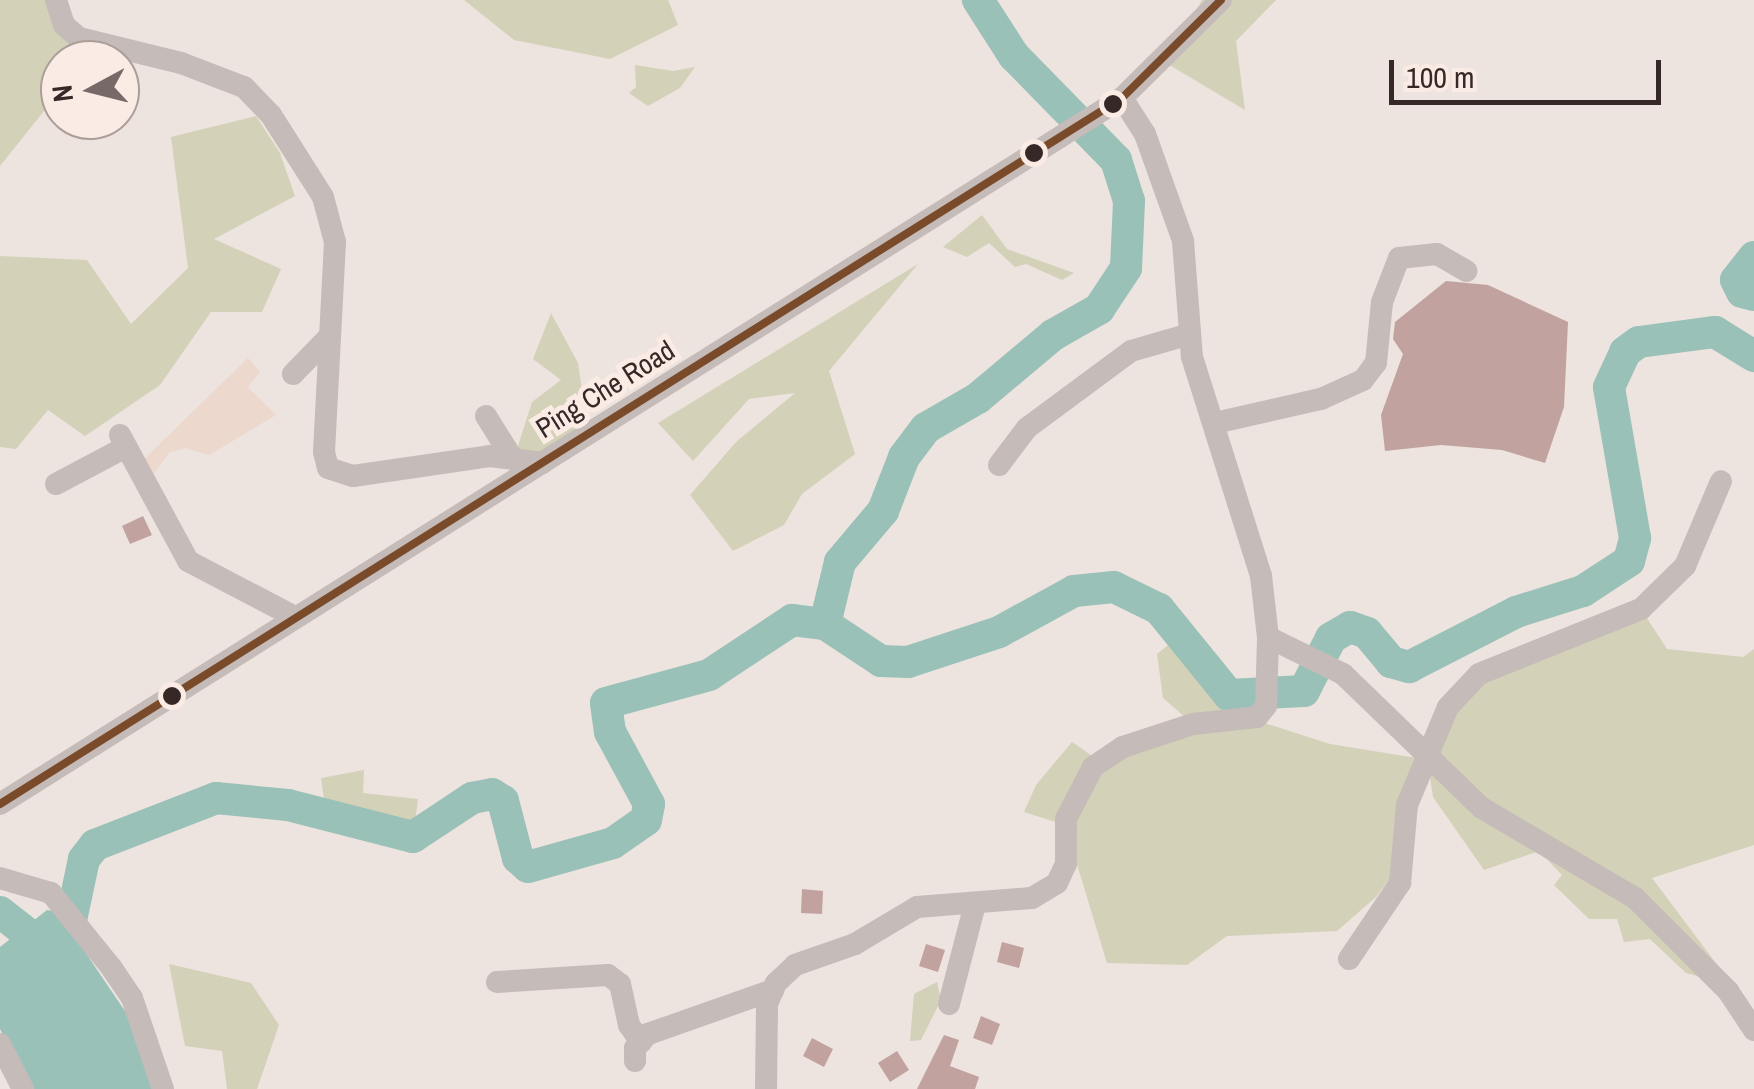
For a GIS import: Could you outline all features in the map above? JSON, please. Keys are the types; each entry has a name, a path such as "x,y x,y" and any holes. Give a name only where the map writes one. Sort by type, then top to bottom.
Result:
{"street":[{"path":"56,0 69,32 228,79 271,115 331,213 336,282 330,336 328,468 353,476 511,456 543,463"},
{"name":"Ping Che Road","path":"0,804 292,616 1118,101 1221,0"},
{"path":"497,982 608,975 620,984 638,1052 691,1016 773,990 795,965 855,944 917,907 1032,898 1057,883 1075,796 1094,768 1123,747 1264,710 1269,676 1261,576 1190,334 1183,240 1145,134 1118,101"},
{"path":"1216,422 1321,400 1363,380 1376,363 1382,302 1399,258 1437,254 1467,271"},
{"path":"999,465 1026,428 1131,351 1190,334"},
{"path":"293,374 330,336"},
{"path":"486,416 511,456"},
{"path":"56,484 123,441 188,561 292,616"},
{"path":"1349,959 1400,883 1407,806 1426,749 1448,706 1479,674 1640,609 1685,566 1721,481"},
{"path":"1268,637 1308,653 1355,685 1426,749 1482,808 1635,898 1728,991 1754,1030"},
{"path":"0,878 51,894 132,998 162,1089"},
{"path":"949,1004 976,904"},
{"path":"766,1089 773,990"},
{"path":"0,1044 23,1089"}],"shaded area":[{"path":"0,0 48,0 77,40 40,40 40,116 0,166"},
{"path":"464,0 668,0 678,25 610,59 514,40"},
{"path":"1202,0 1276,0 1236,41 1245,110 1166,63"},
{"path":"635,65 673,71 695,67 680,88 648,106 629,93 636,87"},
{"path":"256,116 280,153 295,196 214,239 281,269 262,312 211,312 160,385 85,436 48,410 16,449 0,447 0,256 87,260 131,324 188,268 171,137"},
{"path":"982,215 1007,249 1074,273 1062,280 1026,264 1015,267 989,243 967,257 943,247"},
{"path":"918,264 829,371 855,454 802,494 784,525 733,551 690,495 736,442 795,393 749,399 693,461 658,423"},
{"path":"551,313 578,363 584,404 573,435 540,454 517,449 532,402 561,380 533,359"},
{"path":"248,358 260,372 248,387 276,415 209,455 185,448 170,452 149,480 140,463"},
{"path":"1641,609 1667,649 1743,657 1754,649 1754,845 1652,878 1733,986 1686,973 1650,939 1624,942 1617,919 1589,919 1554,885 1562,875 1539,851 1484,870 1433,797 1426,749 1488,670"},
{"path":"1183,633 1218,687 1255,697 1261,722 1330,744 1423,759 1402,862 1376,897 1337,931 1227,936 1187,965 1107,963 1065,825 1024,812 1036,785 1072,742 1101,762 1193,724 1163,698 1157,654"},
{"path":"364,770 363,793 418,799 413,837 365,829 326,814 321,778"},
{"path":"169,964 251,983 279,1025 257,1089 227,1089 222,1051 185,1046"},
{"path":"937,982 941,1000 921,1040 910,1041 914,994"}],"water":[{"path":"47,910 58,912 131,1020 153,1089 30,1089 0,1029 0,947"}],"building":[{"path":"1446,281 1488,285 1568,322 1564,407 1545,463 1502,450 1441,445 1385,451 1381,415 1403,354 1393,339 1395,322"},
{"path":"143,516 152,535 130,544 122,526"},
{"path":"802,889 823,891 822,914 801,913"},
{"path":"1002,942 1024,948 1019,968 997,962"},
{"path":"926,944 945,950 938,972 919,966"},
{"path":"981,1016 1000,1024 992,1045 973,1038"},
{"path":"944,1035 959,1040 950,1066 979,1077 975,1089 917,1089"},
{"path":"812,1038 833,1049 824,1067 803,1056"},
{"path":"897,1051 909,1070 890,1082 878,1063"}],"waterway":[{"path":"825,624 840,562 883,511 904,457 926,428 978,398 1053,335 1099,309 1126,268 1129,201 1116,160 1014,56 978,0"},
{"path":"1754,257 1736,280 1742,292 1754,295"},
{"path":"56,941 70,925 84,859 95,845 216,798 288,805 413,837 472,798 492,794 503,801 518,858 528,867 613,843 646,820 649,804 610,732 606,703 709,675 792,620 825,624 881,661 908,662 999,632 1074,591 1114,587 1159,609 1229,695 1304,691 1331,638 1350,627 1367,633 1391,662 1409,667 1516,612 1583,591 1629,561 1635,538 1609,387 1625,352 1639,342 1715,332 1754,356"},
{"path":"0,912 55,955"}],"transit line":[{"path":"0,804 1122,98 1221,0"}]}
